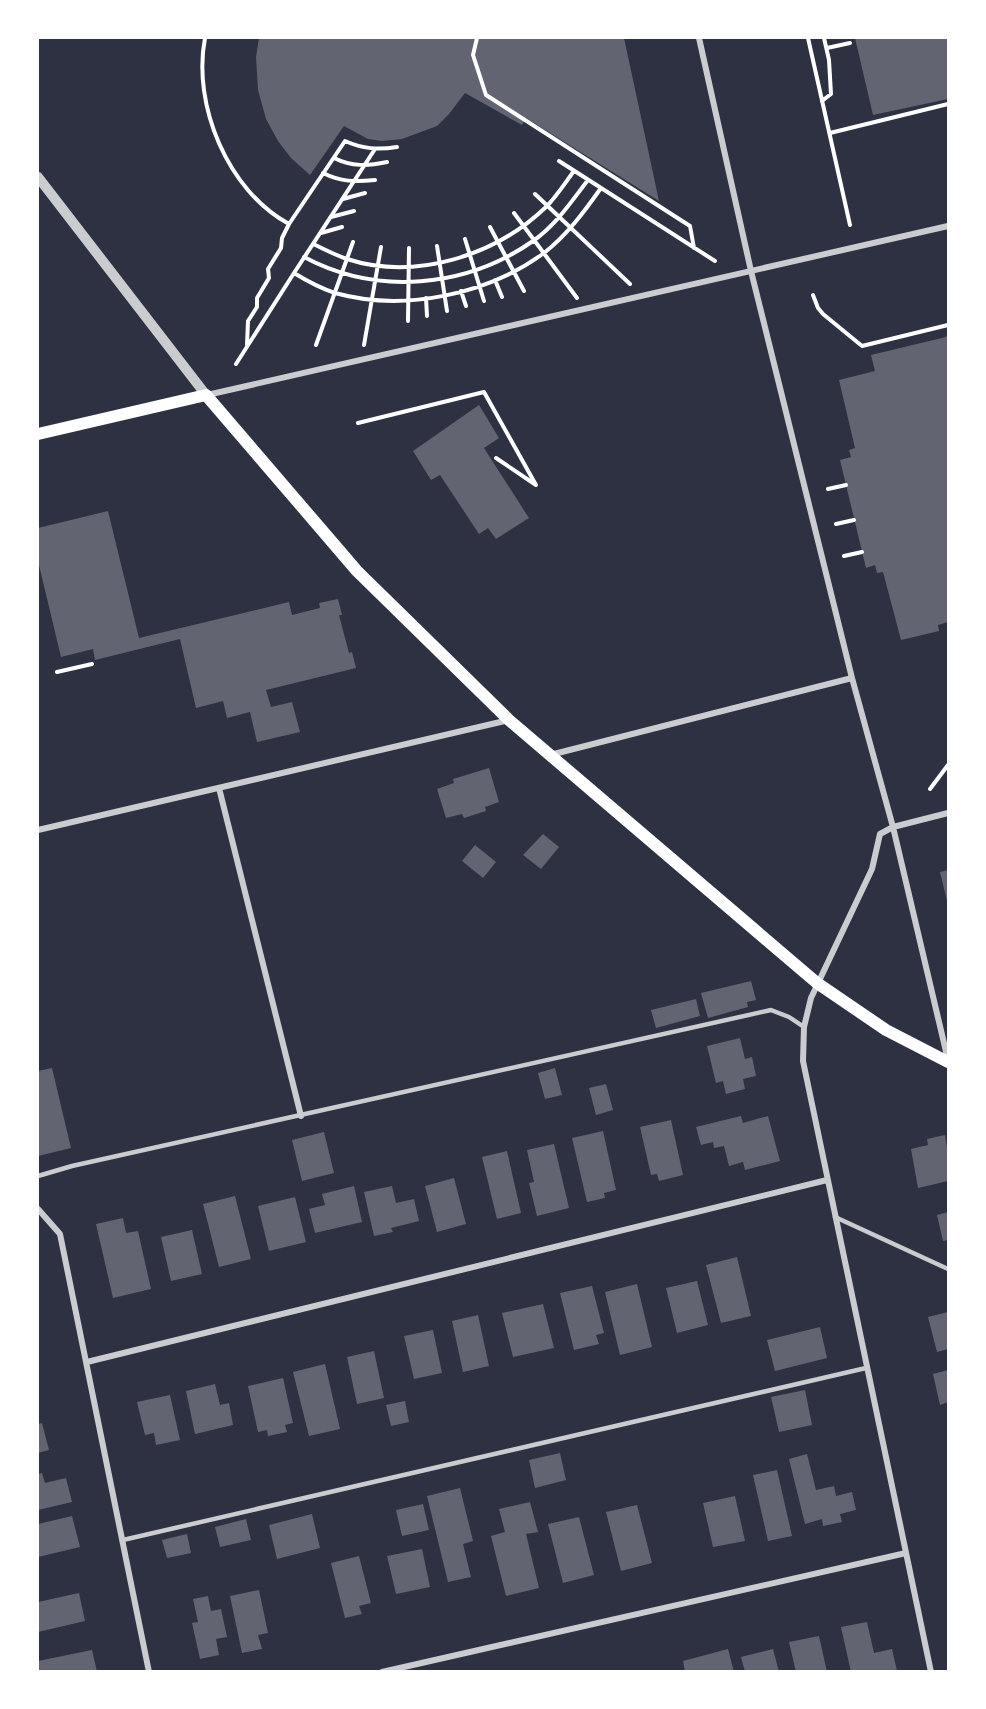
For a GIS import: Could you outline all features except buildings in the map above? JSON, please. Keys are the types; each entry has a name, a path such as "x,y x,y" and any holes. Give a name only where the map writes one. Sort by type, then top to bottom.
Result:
{"main road":[{"path":"38,434 206,395 357,571 509,720 817,983 885,1030 948,1061"}],"street":[{"path":"699,38 751,272 852,678 893,827 948,1061"},
{"path":"38,177 206,395 948,226"},
{"path":"549,755 852,678"},
{"path":"38,830 509,720"},
{"path":"219,788 301,1116"},
{"path":"931,1671 803,1061 804,1027 811,998 872,869 880,834 893,827 948,813"},
{"path":"87,1362 827,1180"},
{"path":"38,1209 60,1234 149,1671"},
{"path":"381,1671 906,1553"}],"lane":[{"path":"38,1176 72,1166 771,1010 789,1017 804,1027"},
{"path":"835,1217 948,1269"},
{"path":"123,1540 866,1368"}],"path":[{"path":"205,38 206,102 209,118 223,152 249,193 262,207 289,224"},
{"path":"477,38 473,55 481,85 491,101 690,225 694,248"},
{"path":"808,38 850,225"},
{"path":"822,101 831,94 824,38"},
{"path":"827,48 850,43"},
{"path":"830,132 948,104"},
{"path":"247,346 248,321 257,307 257,298 269,278 268,269 281,248 282,238 345,141 364,148 397,147"},
{"path":"236,364 375,149"},
{"path":"334,158 342,162 364,166 387,162"},
{"path":"559,161 715,261"},
{"path":"313,244 347,259 378,265 409,266 440,263 470,255 499,243 524,226 547,206 573,171"},
{"path":"323,173 341,181 375,180"},
{"path":"304,257 324,268 375,281 442,280 475,271 506,258 534,240 560,217 588,180"},
{"path":"294,273 335,293 372,299 408,300 445,296 480,286 514,272 544,253 571,228 601,188"},
{"path":"342,199 365,194"},
{"path":"535,194 632,285"},
{"path":"330,217 354,211"},
{"path":"514,213 578,298"},
{"path":"320,233 342,227"},
{"path":"490,227 524,291"},
{"path":"465,239 484,301"},
{"path":"316,345 353,242"},
{"path":"437,246 447,311"},
{"path":"364,345 381,247"},
{"path":"408,321 409,248"},
{"path":"495,280 502,297"},
{"path":"462,291 466,306"},
{"path":"813,295 823,314 862,346 948,325"},
{"path":"426,298 428,316"},
{"path":"358,423 484,392 536,485 496,458"},
{"path":"828,489 846,485"},
{"path":"836,524 854,520"},
{"path":"844,556 862,552"},
{"path":"57,672 92,664"},
{"path":"930,789 948,765"}]}
